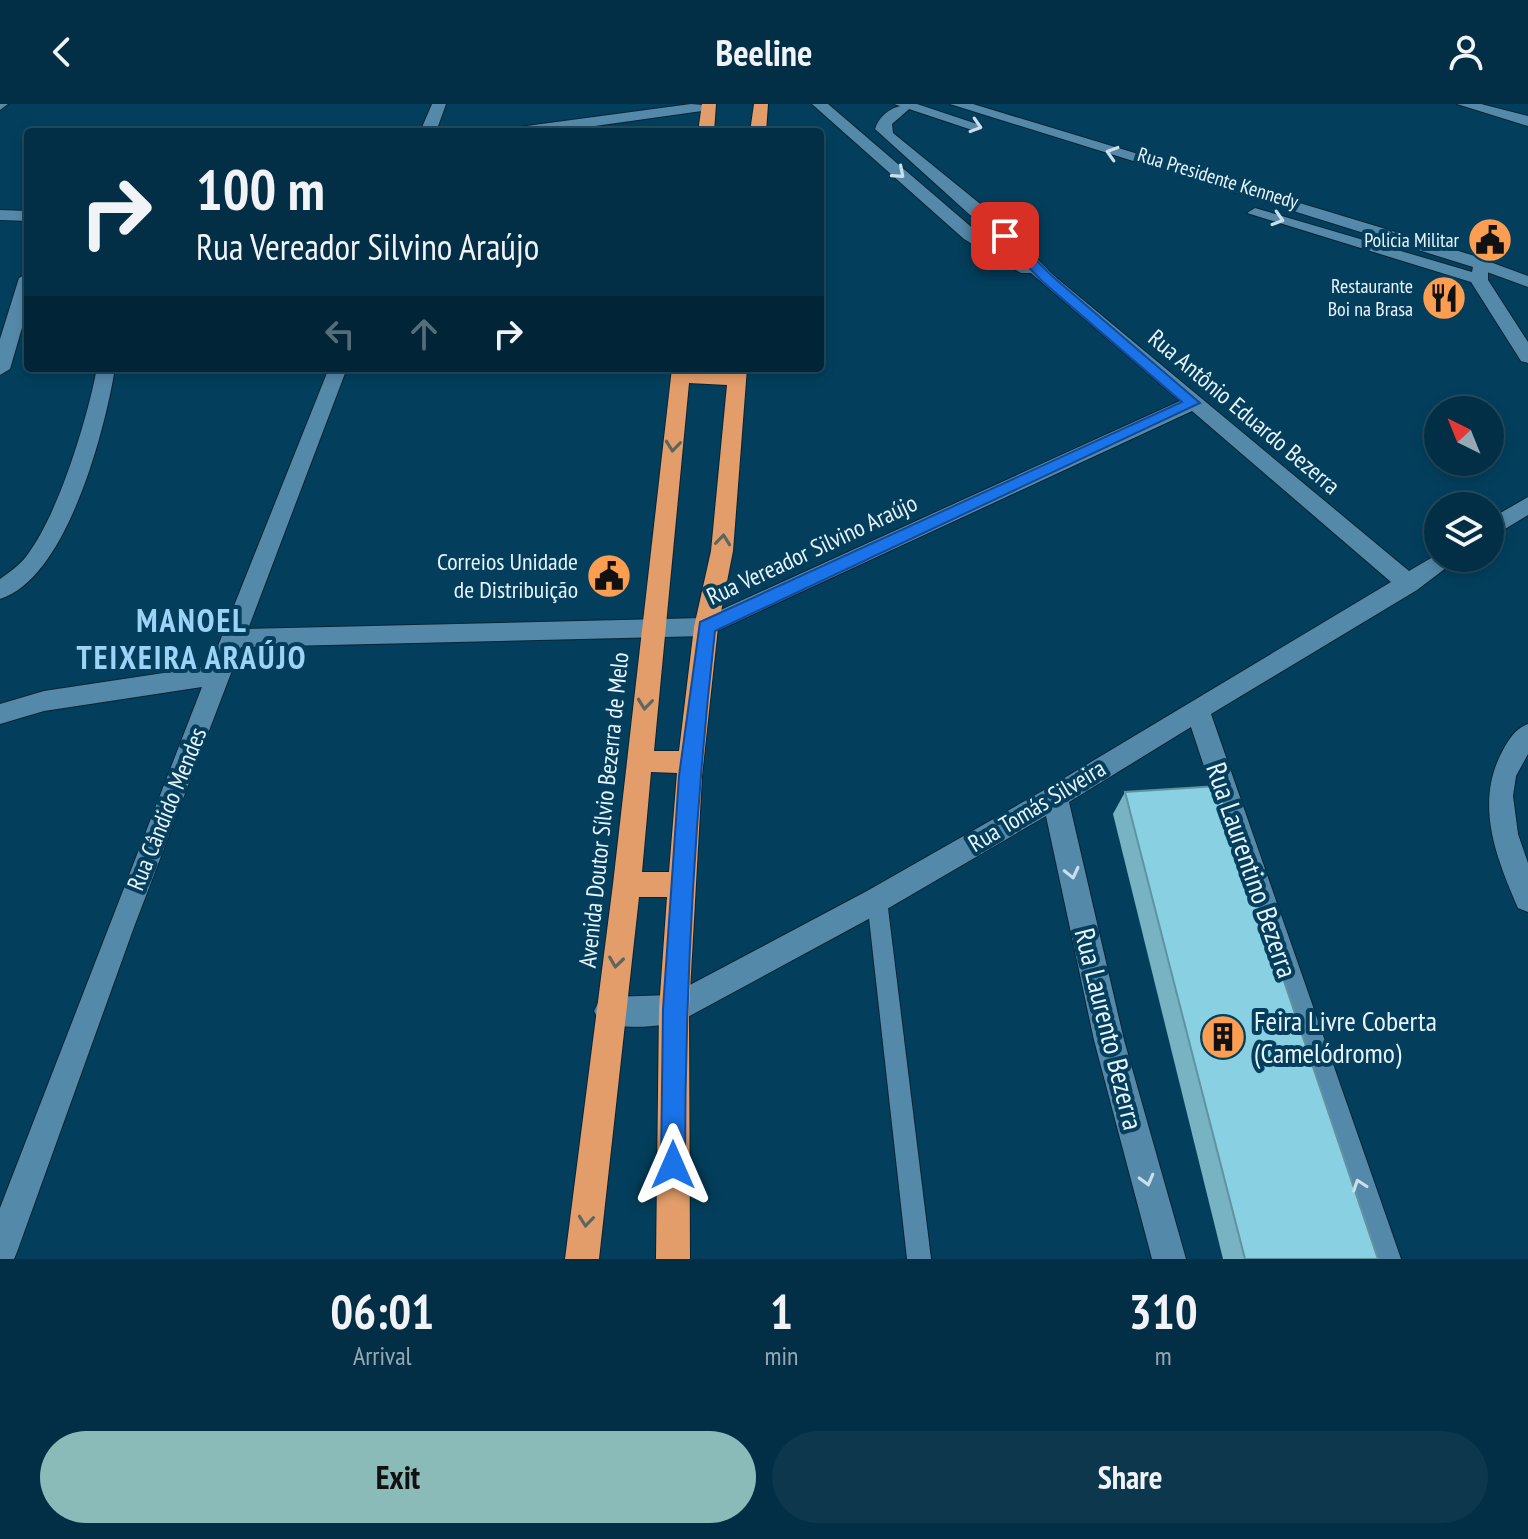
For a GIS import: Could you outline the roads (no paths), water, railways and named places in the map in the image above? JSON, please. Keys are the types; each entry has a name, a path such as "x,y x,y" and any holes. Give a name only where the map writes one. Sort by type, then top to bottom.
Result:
{"highway":[{"path":"758,128 761,104"},
{"path":"706,128 709,105"},
{"path":"673,1259 674,1009 681,885 690,762 706,627 722,551 737,374 681,373"},
{"name":"Avenida Doutor Sílvio Bezerra de Melo","path":"582,1259 609,1011 627,884 681,373"},
{"path":"639,761 690,762"},
{"path":"627,884 681,885"}],"street":[{"path":"430,128 439,104"},
{"name":"Rua Antônio Eduardo Bezerra","path":"819,104 834,121 865,143 970,235 1047,279"},
{"name":"Rua Presidente Kennedy","path":"957,104 1160,175"},
{"path":"1464,104 1528,121"},
{"path":"547,128 709,105"},
{"path":"865,143 888,136 883,129 885,122 905,105"},
{"name":"Rua Presidente Kennedy","path":"905,105 1160,175 1481,272 1526,281"},
{"name":"Rua Antônio Eduardo Bezerra","path":"888,136 989,220 1047,279 1409,584"},
{"path":"0,215 24,216"},
{"path":"1481,272 1528,357"},
{"path":"0,369 24,291"},
{"path":"0,590 22,576 38,558 85,442 106,372"},
{"name":"Rua Cândido Mendes","path":"0,1252 120,927 336,372"},
{"name":"Rua Vereador Silvino Araújo","path":"235,638 706,627 1193,403"},
{"path":"1504,521 1528,505"},
{"name":"Rua Tomás Silveira","path":"609,1011 674,1009 877,900 1055,797 1197,708 1427,572"},
{"path":"0,714 44,701 221,674"},
{"name":"Rua Laurentino Bezerra","path":"1197,708 1384,1259"},
{"path":"1528,734 1513,752 1499,784 1499,818 1528,899"},
{"name":"Rua Laurento Bezerra","path":"1055,797 1109,1040 1169,1259"}],"lane":[{"path":"877,900 919,1259"}],"place":[{"name":"Policia Militar","path":"1490,240"},
{"name":"Restaurante Boi na Brasa","path":"1444,298"},
{"name":"Correios Unidade de Distribuição","path":"609,576"},
{"name":"Feira Livre Coberta (Camelódromo)","path":"1223,1037"}],"district":[{"name":"MANOEL TEIXEIRA ARAÚJO","path":"192,640"}]}
